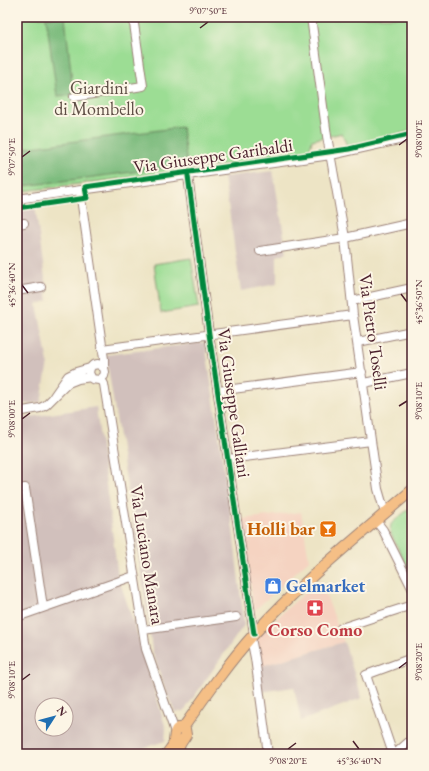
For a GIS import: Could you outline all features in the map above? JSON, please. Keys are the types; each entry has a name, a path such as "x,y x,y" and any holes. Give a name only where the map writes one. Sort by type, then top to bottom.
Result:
{"main road":[{"path":"167,754 172,748 179,730 252,636 286,602 412,490"},
{"path":"179,730 185,729 186,734 181,740 178,751 179,754"}],"street":[{"path":"74,96 143,86 134,17"},
{"name":"Via Pietro Toselli","path":"311,17 327,136 344,238 353,315 364,383 378,489 385,513"},
{"name":"Via Giuseppe Garibaldi","path":"17,200 331,155 412,137"},
{"name":"Via Giuseppe Galliani","path":"188,176 268,754"},
{"path":"17,412 40,408 46,405 68,376 76,372 95,369 105,374 101,379 94,380 95,369 102,351 80,191"},
{"path":"260,251 344,238 412,223"},
{"path":"17,291 41,287"},
{"path":"352,301 412,288"},
{"path":"102,351 209,334 353,315"},
{"path":"358,342 412,331"},
{"path":"218,391 362,372"},
{"path":"364,383 412,373"},
{"name":"Via Luciano Manara","path":"101,379 104,384 146,650 179,730"},
{"path":"228,459 371,441"},
{"path":"17,489 25,488 43,608"},
{"path":"376,521 383,530 409,575 412,588"},
{"path":"17,617 134,576"},
{"path":"341,628 412,605"},
{"path":"143,630 236,617"},
{"path":"412,658 366,675 394,754 412,739"}],"shaded area":[{"path":"273,171 287,253 277,256 277,284 241,291 224,177"},
{"path":"35,205 48,301 37,304 48,363 41,402 17,405 17,208"},
{"path":"205,342 233,530 244,625 184,711 175,712 166,692 152,650 106,355"},
{"path":"96,407 118,576 141,645 166,729 165,741 124,754 19,754 17,748 17,419"},
{"path":"301,512 309,560 254,611 242,519"},
{"path":"320,580 344,642 258,667 256,639 284,611"},
{"path":"344,642 362,698 301,721 294,687 260,692 258,667"}],"green space":[{"name":"Giardini di Mombello","path":"17,17 412,17 412,131 347,146 342,133 312,140 309,154 17,192"},
{"path":"46,17 65,17 72,95 57,96"},
{"path":"182,127 187,165 17,187 17,149"},
{"path":"191,258 199,307 161,313 154,264"},
{"path":"412,506 412,572 410,573 390,532 391,524"}],"cycle path":[{"path":"17,208 87,198 85,187 349,149 412,134"},
{"path":"188,176 209,334 254,634"}],"place":[{"name":"Holli bar","path":"328,529"},
{"name":"Gelmarket","path":"273,586"},
{"name":"Corso Como","path":"315,608"}]}
